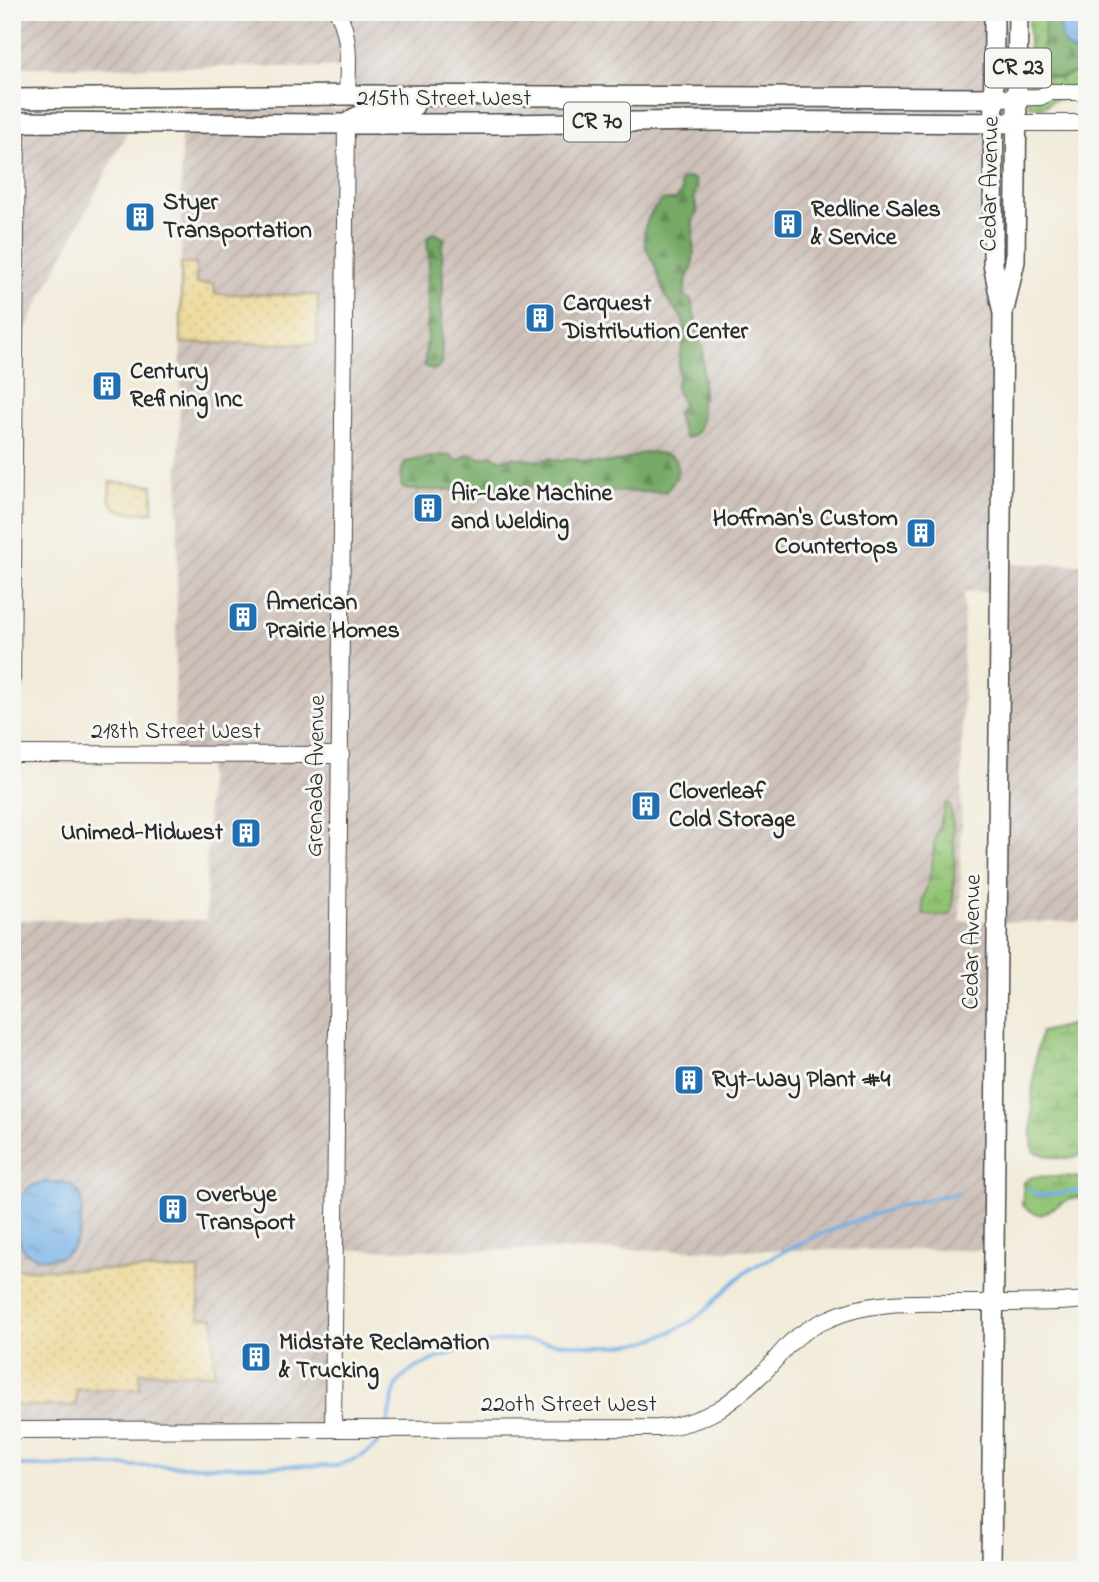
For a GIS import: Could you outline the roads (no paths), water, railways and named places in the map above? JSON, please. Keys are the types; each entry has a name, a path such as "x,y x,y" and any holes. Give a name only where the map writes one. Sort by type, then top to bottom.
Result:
{"main road":[{"name":"Cedar Avenue","path":"991,1570 1003,314 993,264 995,12"},
{"name":"Cedar Avenue","path":"1003,314 1015,261 1018,12"},
{"name":"215th Street West","path":"12,99 347,95 994,98"},
{"path":"166,124 236,115 323,112 347,95"},
{"path":"346,124 375,110 479,105 504,95"},
{"name":"215th Street West","path":"14,122 1018,123"}],"street":[{"path":"338,12 346,31 348,45 347,95"},
{"path":"994,98 1040,97 1050,92 1087,92"},
{"path":"12,679 14,122"},
{"name":"215th Street West","path":"1018,123 1087,123"},
{"name":"Grenada Avenue","path":"333,1428 346,124"},
{"name":"218th Street West","path":"12,754 341,755"},
{"name":"220th Street West","path":"12,1430 659,1428 705,1417 735,1399 766,1370 788,1344 804,1331 833,1316 897,1303 1087,1300"}],"water":[{"path":"1059,12 1087,12 1087,54 1071,51 1063,42"},
{"path":"48,1182 72,1185 80,1194 83,1205 80,1231 71,1249 64,1255 46,1259 24,1252 19,1238 18,1210 27,1189"}],"waterway":[{"path":"1029,1188 1036,1195 1087,1190"},
{"path":"387,1424 394,1393 401,1378 438,1358 479,1345 510,1340 600,1346 647,1341 691,1321 750,1269 797,1245 876,1214 958,1193"},
{"path":"12,1466 336,1466 370,1451 383,1434"}],"place":[{"name":"Styer Transportation","path":"140,217"},
{"name":"Redline Sales & Service","path":"788,224"},
{"name":"Carquest Distribution Center","path":"540,318"},
{"name":"Century Refining Inc","path":"107,386"},
{"name":"Air-Lake Machine and Welding","path":"428,508"},
{"name":"Hoffman's Custom Countertops","path":"921,533"},
{"name":"American Prairie Homes","path":"243,617"},
{"name":"Cloverleaf Cold Storage","path":"646,806"},
{"name":"Unimed-Midwest","path":"246,833"},
{"name":"Ryt-Way Plant #4","path":"689,1080"},
{"name":"Overbye Transport","path":"173,1209"},
{"name":"Midstate Reclamation & Trucking","path":"256,1357"}]}
